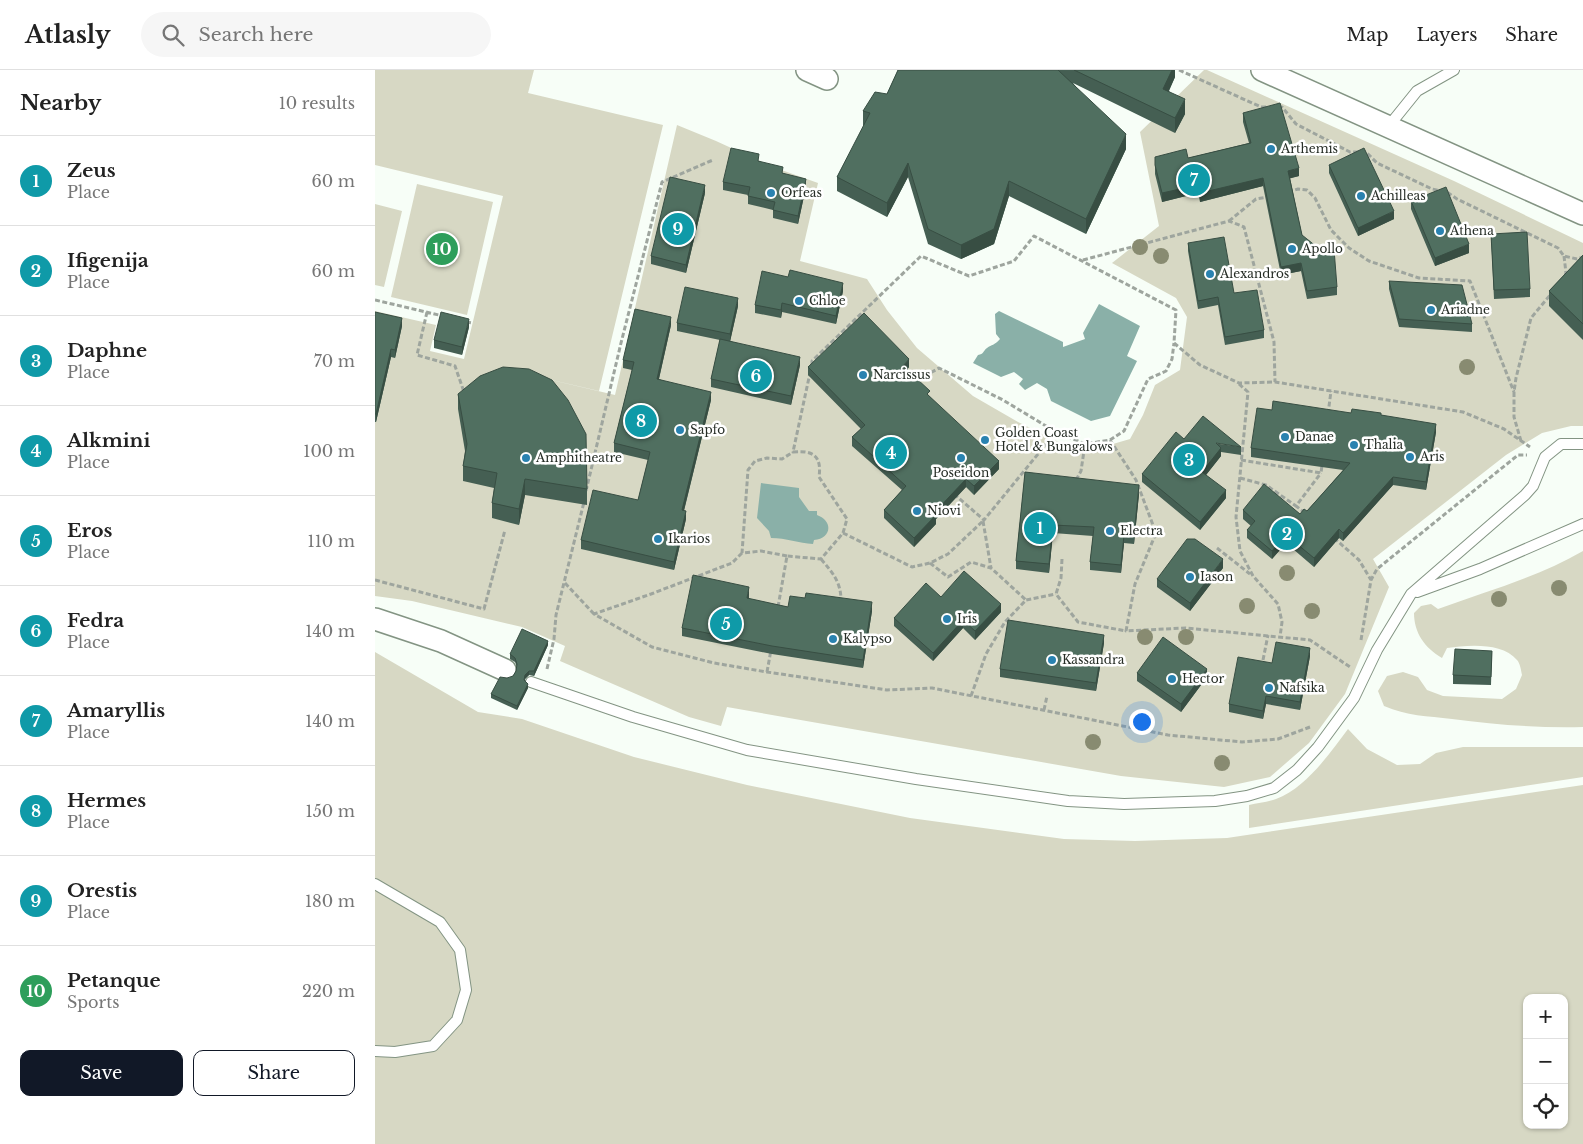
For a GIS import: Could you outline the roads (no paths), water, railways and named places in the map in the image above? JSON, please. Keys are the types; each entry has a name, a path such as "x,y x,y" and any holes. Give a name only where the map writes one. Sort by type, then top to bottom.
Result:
{"street":[{"path":"807,70 827,79"},
{"path":"1262,70 1583,214"},
{"path":"375,619 441,641 505,670"}],"lane":[{"path":"1388,126 1417,91 1454,70"},
{"path":"531,682 633,717 747,750 830,766 1068,801 1124,804 1215,801 1247,796 1274,788 1297,770 1313,753 1355,698 1377,650 1411,594 1525,495 1533,486 1545,456 1561,444 1583,444"},
{"path":"1411,594 1480,569 1583,524"},
{"path":"375,884 440,922 460,950 466,990 457,1020 433,1046 395,1052 375,1051"}],"water":[{"path":"1099,304 1140,326 1127,356 1137,361 1110,416 1091,421 1051,401 1047,389 1037,383 1025,390 1019,384 1023,379 1014,372 1001,377 973,363 978,355 1000,339 996,334 995,314 999,311 1063,342 1063,347 1085,339 1083,333"},
{"path":"761,483 799,488 799,497 809,511 817,511 817,515 826,521 828,529 824,537 814,540 813,544 771,538 769,531 757,518"}],"place":[{"name":"Arthemis","path":"1271,149"},
{"name":"Amaryllis","path":"1194,180"},
{"name":"Orfeas","path":"771,193"},
{"name":"Achilleas","path":"1361,196"},
{"name":"Orestis","path":"678,229"},
{"name":"Athena","path":"1440,231"},
{"name":"Petanque","path":"442,249"},
{"name":"Apollo","path":"1292,249"},
{"name":"Alexandros","path":"1210,274"},
{"name":"Chloe","path":"799,301"},
{"name":"Ariadne","path":"1431,310"},
{"name":"Narcissus","path":"863,375"},
{"name":"Fedra","path":"756,376"},
{"name":"Hermes","path":"641,421"},
{"name":"Sapfo","path":"680,430"},
{"name":"Danae","path":"1285,437"},
{"name":"Golden Coast Hotel & Bungalows","path":"985,440"},
{"name":"Thalia","path":"1354,445"},
{"name":"Alkmini","path":"891,453"},
{"name":"Aris","path":"1410,457"},
{"name":"Amphitheatre","path":"526,458"},
{"name":"Poseidon","path":"961,458"},
{"name":"Daphne","path":"1189,460"},
{"name":"Niovi","path":"917,511"},
{"name":"Zeus","path":"1040,528"},
{"name":"Electra","path":"1110,531"},
{"name":"Ifigenija","path":"1287,534"},
{"name":"Ikarios","path":"658,539"},
{"name":"Iason","path":"1190,577"},
{"name":"Iris","path":"947,619"},
{"name":"Eros","path":"726,624"},
{"name":"Kalypso","path":"833,639"},
{"name":"Kassandra","path":"1052,660"},
{"name":"Hector","path":"1172,679"},
{"name":"Nafsika","path":"1269,688"}]}
